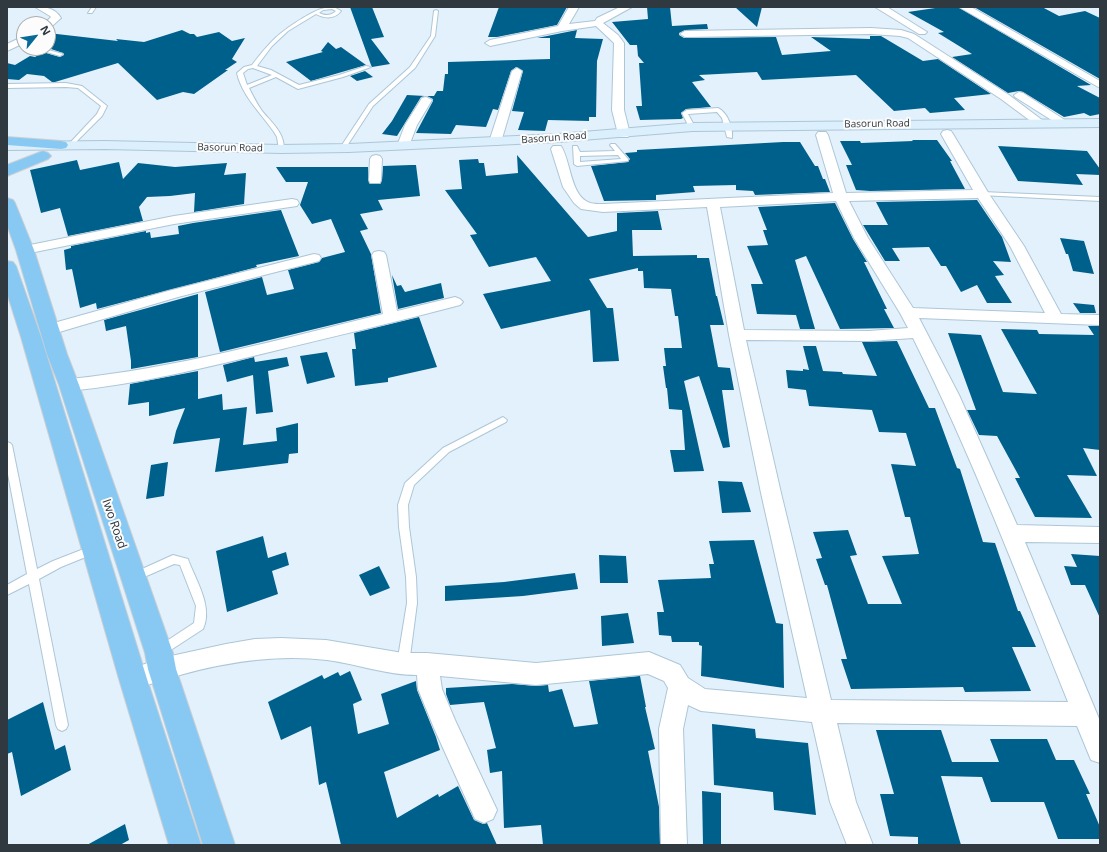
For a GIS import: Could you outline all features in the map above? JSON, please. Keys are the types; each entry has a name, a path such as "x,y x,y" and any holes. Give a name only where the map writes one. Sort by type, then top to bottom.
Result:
{"highway":[{"path":"7,141 66,146"},
{"path":"7,171 43,156"},
{"name":"Iwo Road","path":"7,203 33,344 133,680 185,845"},
{"name":"Iwo Road","path":"16,258 49,330 69,385 219,845"},
{"path":"95,549 119,538"}],"main road":[{"name":"Basorun Road","path":"7,146 105,145 281,149 403,146 438,150 557,148 576,151 616,149 729,132 1040,123 1100,124"},
{"name":"Basorun Road","path":"7,156 91,155 278,160 376,159 495,142 624,134 692,127 729,132 822,135 1100,134"}],"street":[{"path":"40,7 54,14 55,16"},
{"path":"562,28 574,7"},
{"path":"490,42 562,28 598,23 600,20 627,7"},
{"path":"880,7 1065,124"},
{"path":"964,7 1100,85"},
{"path":"598,23 617,39 619,43 618,110 624,134"},
{"path":"685,34 871,31 901,33 911,36 945,57 1005,97 1040,123"},
{"path":"495,142 517,71"},
{"path":"403,146 411,125 426,100"},
{"path":"947,134 982,194 1017,246 1056,319"},
{"path":"822,135 841,197 861,238 908,313 950,396 1011,533 1100,751"},
{"path":"557,148 576,198 585,206 603,208 841,197 982,194"},
{"path":"375,180 376,159"},
{"path":"712,202 771,493 843,802 860,845"},
{"path":"16,258 174,220 292,203"},
{"path":"380,255 391,318"},
{"path":"49,330 173,294 314,258"},
{"path":"69,385 111,381 212,360 455,302"},
{"path":"908,313 1100,320"},
{"path":"738,335 869,336 918,333"},
{"path":"1011,533 1100,535"},
{"path":"133,680 160,661 281,648 326,650 403,664 428,664 536,674 649,663 672,673 680,686 701,700 823,711 1085,714"},
{"path":"428,664 430,689 446,728 484,810"},
{"path":"674,845 671,729 680,686"}],"lane":[{"path":"90,12 94,7"},
{"path":"254,68 275,38 319,10 326,8 336,9 339,11 335,15 328,16 320,16 316,13"},
{"path":"342,148 371,105 412,68 433,36 436,11"},
{"path":"316,20 329,18 328,16"},
{"path":"292,27 310,22"},
{"path":"56,53 60,54"},
{"path":"281,149 282,142 279,134 256,106 241,78 240,73 242,70 264,68 298,87 341,76 368,67"},
{"path":"247,87 276,75"},
{"path":"7,86 66,85 80,87 104,106 100,115 66,146"},
{"path":"982,194 1100,199"},
{"path":"403,664 412,603 411,577 404,527 403,505 410,483 446,450 503,420"},
{"path":"7,445 10,471 62,725"},
{"path":"8,589 72,557 95,549"},
{"path":"133,578 173,560 184,562 201,606 199,626 160,661"}],"building":[{"path":"350,7 372,7 384,37 371,39 390,64 372,67"},
{"path":"499,7 567,7 557,25 497,37 488,37"},
{"path":"647,7 670,7 672,26 707,24 708,29 685,30 679,33 679,35 684,38 776,37 782,55 831,51 811,37 870,39 870,36 881,36 923,61 938,59 991,94 954,98 965,110 930,113 925,108 894,111 856,75 762,80 757,72 699,75 705,80 692,82 711,107 686,109 681,113 683,118 681,119 640,120 636,106 642,106 639,63 644,63 638,56 637,45 630,45 612,22 648,19"},
{"path":"735,7 762,7 757,27"},
{"path":"942,7 958,7 1091,85 1077,86 1100,98 1100,114 1090,116 1084,113 1064,117 1023,92 1019,91 1008,93 952,57 972,54 938,33 944,32 908,12"},
{"path":"974,7 1042,7 1059,16 1085,11 1100,18 1100,79"},
{"path":"182,30 190,34 194,34 197,37 219,32 232,41 245,38 232,59 237,62 194,94 183,92 157,100 118,63 55,82 52,82 44,76 27,74 19,80 7,79 7,63 15,65 30,56 60,57 64,55 63,53 56,51 56,34 118,41 116,39 144,42"},
{"path":"577,30 575,38 603,39 597,61 596,117 589,117 589,121 548,120 545,131 518,130 524,112 512,111 523,71 516,67 511,71 498,110 493,109 486,127 456,125 451,134 416,133 433,101 433,99 427,96 434,96 437,91 443,91 445,74 448,74 448,62 550,59 550,38 537,38"},
{"path":"328,42 336,49 341,47 366,65 311,81 286,62 323,52 321,51"},
{"path":"365,71 373,77 357,81 350,76"},
{"path":"407,95 425,96 421,97 397,136 382,134 392,121"},
{"path":"912,140 937,140 952,161 950,161 965,189 856,190 846,165 852,165 840,141 860,141 861,143 913,141"},
{"path":"800,142 815,166 818,166 830,192 755,195 753,191 736,190 736,185 693,186 695,192 656,195 656,200 604,201 591,166 628,162 630,159 625,153 637,152 637,150"},
{"path":"998,146 1087,151 1100,169 1100,175 1076,174 1083,185 1018,181"},
{"path":"517,155 588,237 617,231 617,213 658,211 662,230 632,230 633,256 697,255 697,258 709,258 716,296 724,325 710,325 718,367 730,368 734,390 722,390 730,447 723,448 699,376 684,381 704,471 674,472 670,450 685,450 682,410 669,409 663,366 666,366 664,348 682,348 678,316 675,316 671,289 644,288 643,271 638,271 638,268 589,279 607,308 613,308 619,361 593,362 590,310 501,329 483,294 551,281 536,257 489,267 470,235 477,234 445,190 462,189 459,160 478,159 479,163 484,163 486,176 518,173"},
{"path":"77,160 80,170 119,162 123,179 138,163 175,167 227,163 224,175 246,173 244,204 194,212 195,193 147,197 139,207 143,221 68,236 60,208 41,213 30,170"},
{"path":"416,165 420,196 378,200 383,210 360,214 368,229 360,231 371,254 381,313 220,352 205,292 262,277 267,295 294,289 288,270 319,262 322,258 345,252 331,219 312,224 300,205 308,182 286,182 276,167 368,167 369,183 380,184 382,180 383,166"},
{"path":"977,200 1002,237 1011,262 993,261 1004,275 995,276 1012,303 987,303 977,285 961,292 946,266 941,266 929,247 892,248 900,261 885,261 863,225 888,225 876,202"},
{"path":"835,203 853,239 867,262 864,262 887,309 884,309 894,328 840,329 806,256 795,260 815,329 800,329 796,315 757,314 751,284 763,284 747,246 768,245 763,230 767,230 758,207"},
{"path":"281,210 299,256 256,265 257,267 97,309 96,303 80,308 72,269 66,270 64,250 71,248 71,246 146,231 146,233 150,232 151,238 179,234 178,226"},
{"path":"1060,238 1084,241 1094,274 1073,271 1068,254 1066,254"},
{"path":"392,275 397,286 401,285 405,292 441,283 444,298 398,309"},
{"path":"198,294 198,357 131,369 126,326 106,331 104,320"},
{"path":"1073,303 1094,305 1096,313 1080,313"},
{"path":"419,317 437,367 388,378 388,382 355,386 352,349 356,349 354,333"},
{"path":"1088,326 1100,326 1100,450 1083,448 1097,476 1067,475 1092,518 1035,517 1015,478 1020,478 997,436 979,435 967,410 976,410 948,333 981,335 1003,392 1037,394 1001,329 1037,330 1039,334 1094,335"},
{"path":"897,341 929,408 935,408 957,468 960,469 983,542 995,543 1018,611 1020,611 1036,647 1012,647 1031,691 965,692 963,687 851,689 841,659 847,659 827,585 825,585 816,559 822,558 813,532 848,530 857,555 850,556 868,604 902,604 882,556 919,554 910,517 905,517 891,464 916,466 906,433 879,432 872,410 809,406 806,390 788,388 786,370 809,370 803,346 816,346 823,371 877,376 862,342"},
{"path":"327,352 335,377 307,384 300,356"},
{"path":"254,357 255,362 287,357 289,366 268,371 273,412 256,414 253,375 227,382 223,365"},
{"path":"198,371 198,399 222,394 223,410 247,407 243,445 277,441 276,428 298,423 298,453 289,454 288,463 215,472 220,438 173,444 176,431 185,408 149,416 149,402 128,405 130,384"},
{"path":"168,462 164,496 146,499 151,465"},
{"path":"718,481 742,482 751,512 722,513"},
{"path":"263,536 268,558 286,552 289,565 272,571 278,594 227,612 216,551"},
{"path":"754,540 776,623 783,624 784,688 701,676 702,646 699,645 699,642 672,642 671,636 659,635 657,612 664,612 658,580 711,578 709,564 714,564 709,541"},
{"path":"1071,554 1100,556 1100,618 1085,585 1071,585 1064,566 1077,567"},
{"path":"599,555 626,556 628,583 600,583"},
{"path":"379,566 390,588 370,596 359,575"},
{"path":"575,573 578,589 523,596 445,601 445,586 504,582"},
{"path":"628,613 634,643 602,646 601,616"},
{"path":"350,671 362,700 353,704 358,734 389,724 381,694 416,681 417,690 436,737 440,750 384,772 397,818 438,794 439,797 458,786 474,820 483,824 487,823 497,845 341,845 326,782 319,785 311,726 281,740 268,702 322,675 324,679 338,672 340,676"},
{"path":"640,676 645,707 655,749 648,751 659,807 660,845 543,845 541,825 504,828 502,771 490,773 487,750 496,748 484,702 450,705 446,694 446,688 512,684 536,686 548,685 549,692 562,689 574,727 598,724 589,681"},
{"path":"43,702 55,750 65,745 71,770 21,796 12,752 7,754 7,720"},
{"path":"712,724 755,729 756,738 808,743 816,815 774,810 773,792 714,785"},
{"path":"876,730 941,730 952,762 999,762 990,739 1047,739 1056,760 1074,760 1090,794 1086,794 1100,827 1100,839 1058,839 1044,802 991,802 982,777 941,776 961,845 918,845 918,837 890,836 880,794 894,794"},
{"path":"702,791 721,793 721,845 703,845"},
{"path":"125,824 129,840 120,845 87,845"}]}
